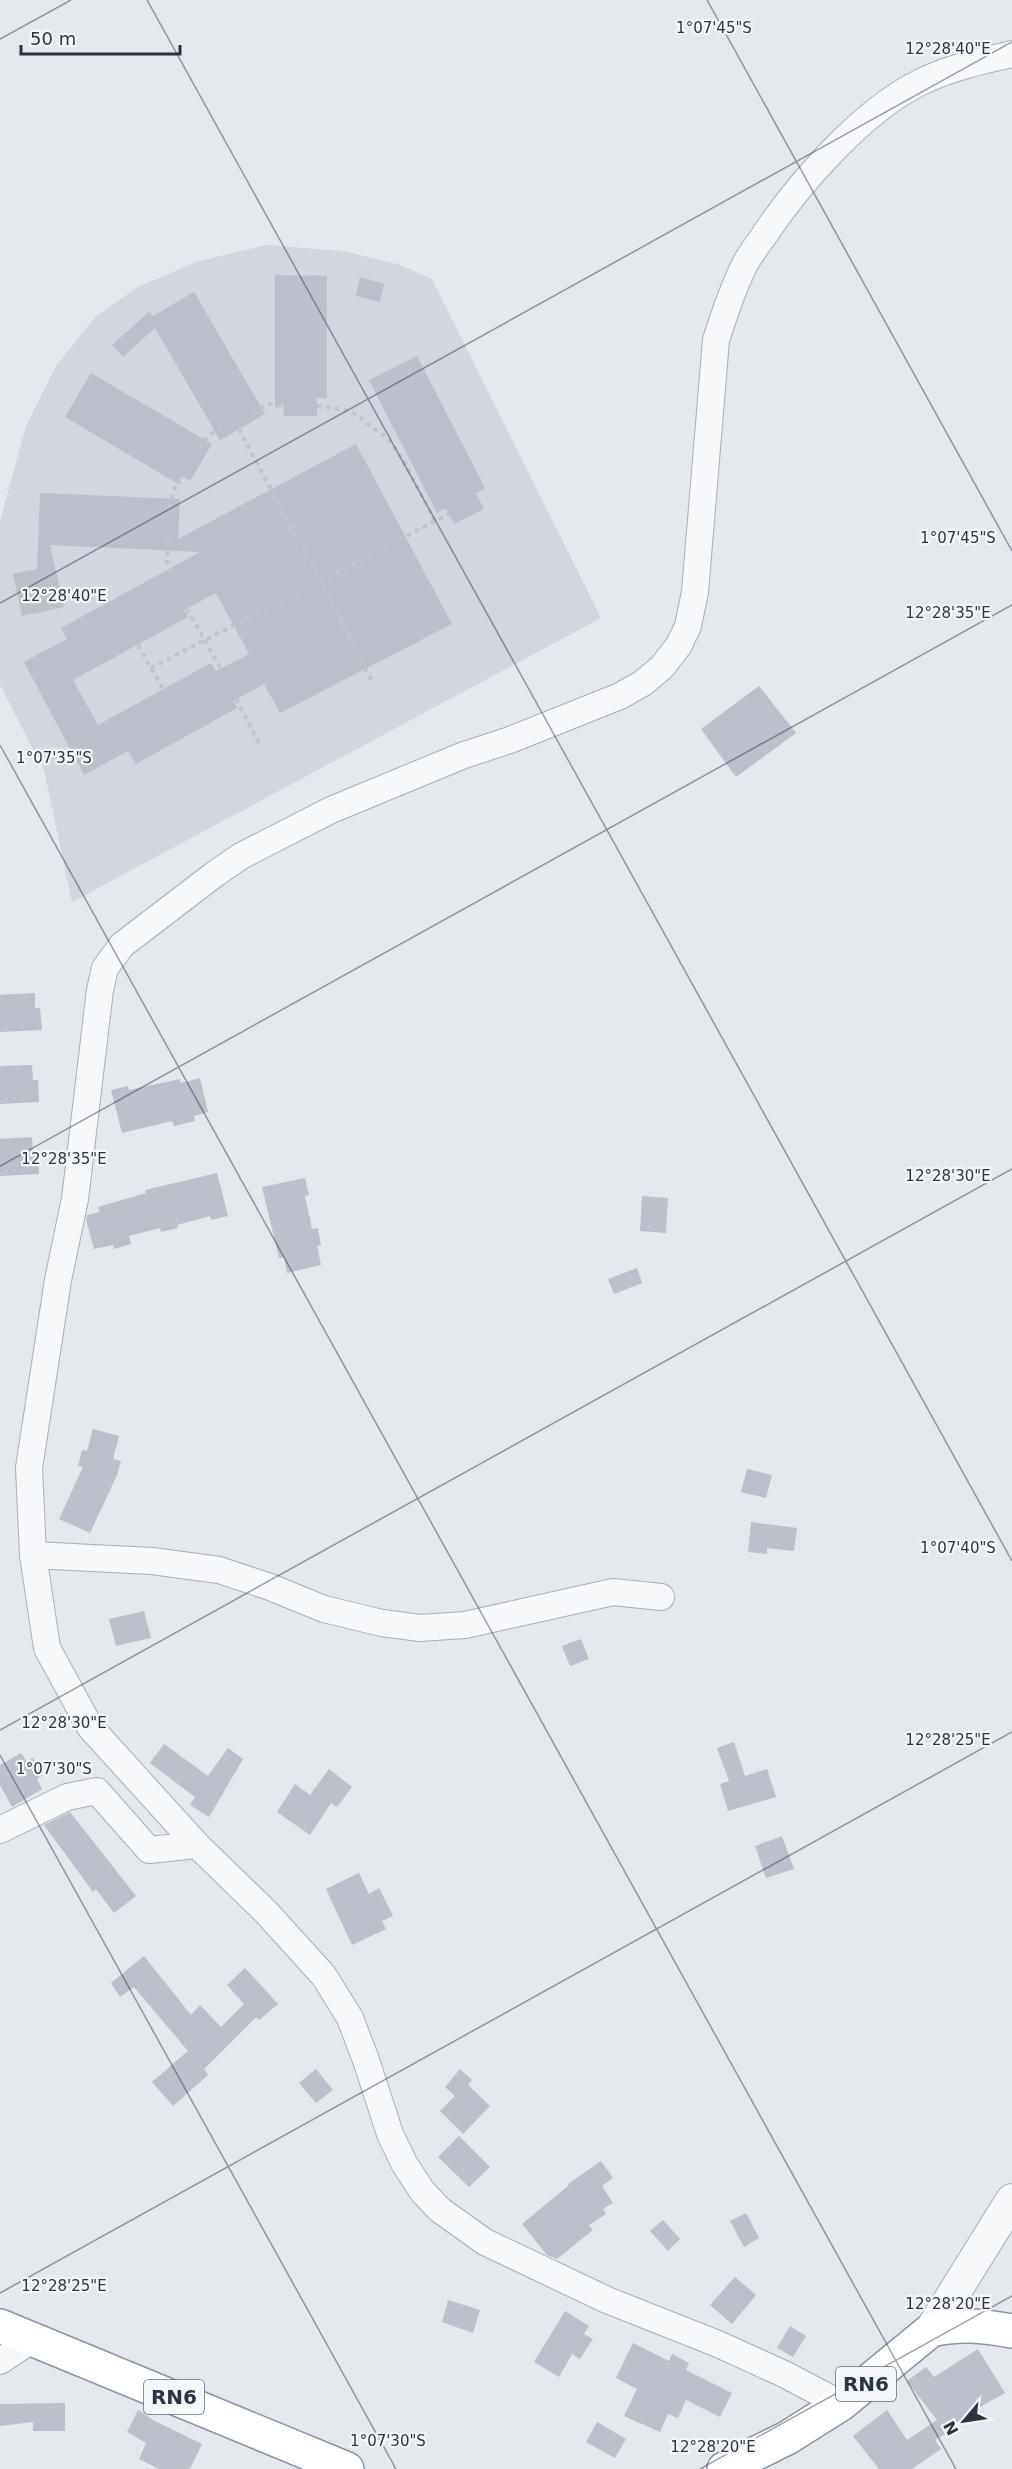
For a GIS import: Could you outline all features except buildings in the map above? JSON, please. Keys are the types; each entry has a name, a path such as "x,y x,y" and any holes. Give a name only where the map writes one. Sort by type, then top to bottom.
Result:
{"highway":[{"name":"RN6","path":"724,2469 787,2438 841,2404 931,2330 950,2325 1011,2330"},
{"name":"RN6","path":"0,2326 347,2469"}],"street":[{"path":"841,2404 784,2374 718,2344 607,2300 485,2242 440,2210 422,2191 404,2163 390,2134 350,2018 324,1976 267,1912 197,1845 90,1727 47,1648 33,1556 29,1468 58,1280 75,1199 100,990 105,968 122,945 215,873 242,856 331,810 464,755 510,740 620,696 662,667 679,645 688,626 695,592 716,340 726,306 744,266 782,208 810,175 884,105 920,82 941,73 1012,54"},
{"path":"33,1556 152,1561 219,1570 270,1587 324,1609 382,1623 420,1628 465,1625 613,1592 661,1597"},
{"path":"0,1830 67,1797 97,1791 149,1850 197,1845"},
{"path":"931,2330 1012,2200"},
{"path":"0,2361 32,2340"}],"path":[{"path":"252,412 268,404 283,406"},
{"path":"317,406 351,411 387,438 402,458 435,521"},
{"path":"199,448 209,435 223,428"},
{"path":"239,429 372,681"},
{"path":"170,508 173,492 180,476"},
{"path":"151,668 449,514"},
{"path":"168,542 167,564 173,578"},
{"path":"187,609 221,669"},
{"path":"138,645 164,689"},
{"path":"236,699 259,743"}],"shaded area":[{"path":"266,245 342,251 397,264 432,279 601,618 72,902 44,770 0,685 0,521 26,426 56,366 95,317 138,287 196,262"}]}
